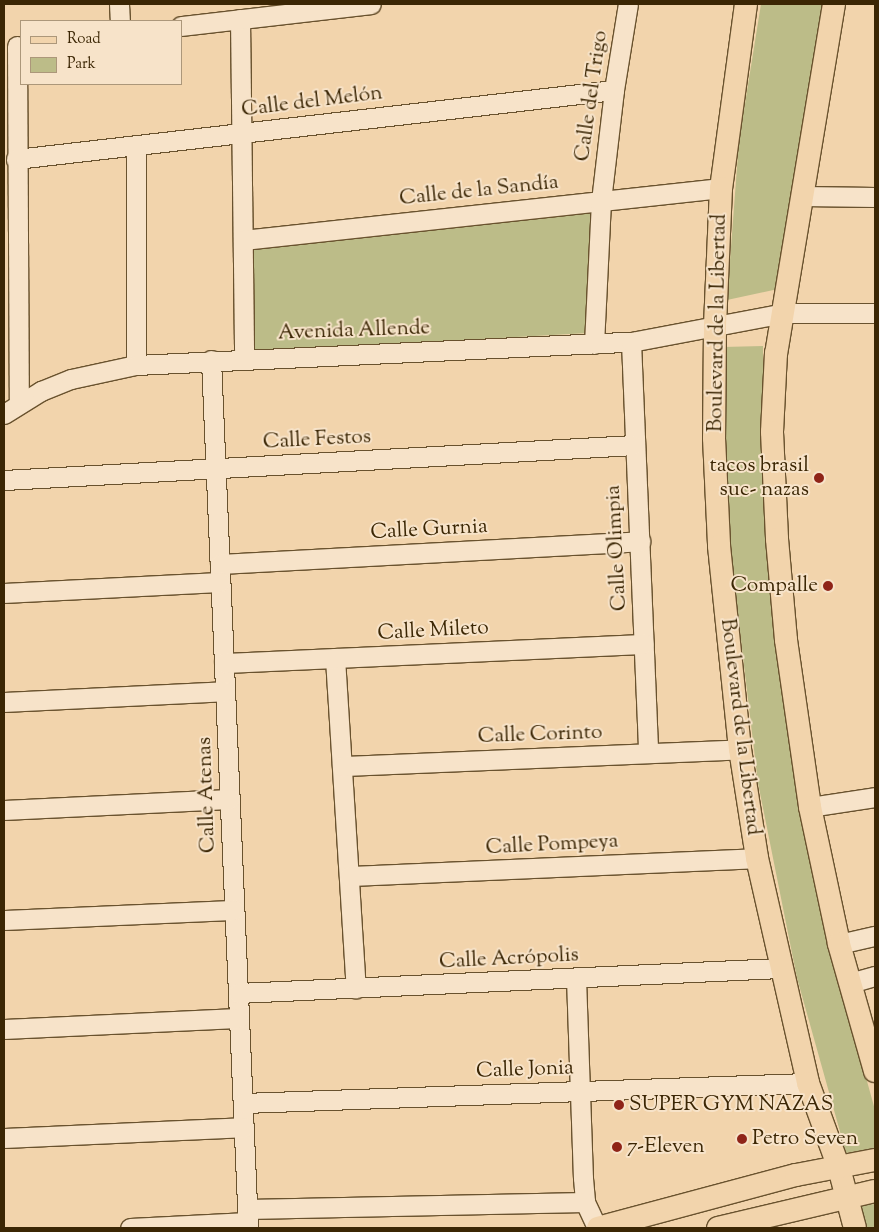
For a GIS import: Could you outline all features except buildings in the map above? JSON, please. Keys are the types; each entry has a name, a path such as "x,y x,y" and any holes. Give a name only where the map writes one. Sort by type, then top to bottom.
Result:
{"main road":[{"name":"Boulevard de la Libertad","path":"746,4 721,188 715,328 714,438 719,546 740,749 757,858 808,1083 839,1168 855,1228"},
{"path":"834,4 776,353 772,407 777,539 786,640 810,807 839,944 875,1071"},
{"path":"597,1228 706,1198 875,1160"},
{"path":"718,1228 770,1222 847,1196 875,1191"}],"street":[{"path":"119,4 120,20"},
{"path":"182,26 371,4"},
{"name":"Calle del Trigo","path":"594,344 601,201 614,90 628,4"},
{"path":"240,19 244,358"},
{"path":"11,408 16,159 14,46"},
{"name":"Calle del Melón","path":"16,159 614,90"},
{"path":"136,145 136,365"},
{"name":"Calle de la Sandía","path":"242,240 721,188"},
{"path":"802,196 875,197"},
{"name":"Avenida Allende","path":"11,408 72,379 136,365 244,358 631,342 715,328 784,313 875,313"},
{"name":"Calle Olimpia","path":"631,342 633,445 640,541 648,753"},
{"name":"Calle Atenas","path":"211,360 248,1220"},
{"name":"Calle Festos","path":"4,480 633,445"},
{"name":"Calle Gurnia","path":"4,594 220,573 640,541"},
{"name":"Calle Mileto","path":"224,663 644,644"},
{"path":"335,658 356,988"},
{"path":"4,702 225,691"},
{"name":"Calle Corinto","path":"342,766 740,749"},
{"path":"810,807 875,797"},
{"path":"4,810 230,799"},
{"name":"Calle Pompeya","path":"349,876 757,858"},
{"path":"4,920 234,910"},
{"path":"839,944 875,936"},
{"name":"Calle Acrópolis","path":"238,993 781,968"},
{"path":"850,983 875,976"},
{"path":"576,978 585,1202 597,1228"},
{"path":"4,1030 239,1018"},
{"name":"Calle Jonia","path":"243,1103 808,1083"},
{"path":"4,1138 244,1128"},
{"path":"130,1228 585,1202"}],"green space":[{"path":"761,4 826,4 778,289 727,300 739,141"},
{"path":"596,206 588,333 250,352 246,247"},
{"path":"763,346 763,479 793,754 821,915 875,1110 875,1148 846,1153 797,978 758,783 722,481 723,347"},
{"path":"875,1204 875,1228 866,1228 861,1206"}],"place":[{"name":"tacos brasil suc- nazas","path":"819,478"},
{"name":"Compalle","path":"828,586"},
{"name":"SUPER GYM NAZAS","path":"619,1105"},
{"name":"Petro Seven","path":"742,1139"},
{"name":"7-Eleven","path":"617,1147"}]}
